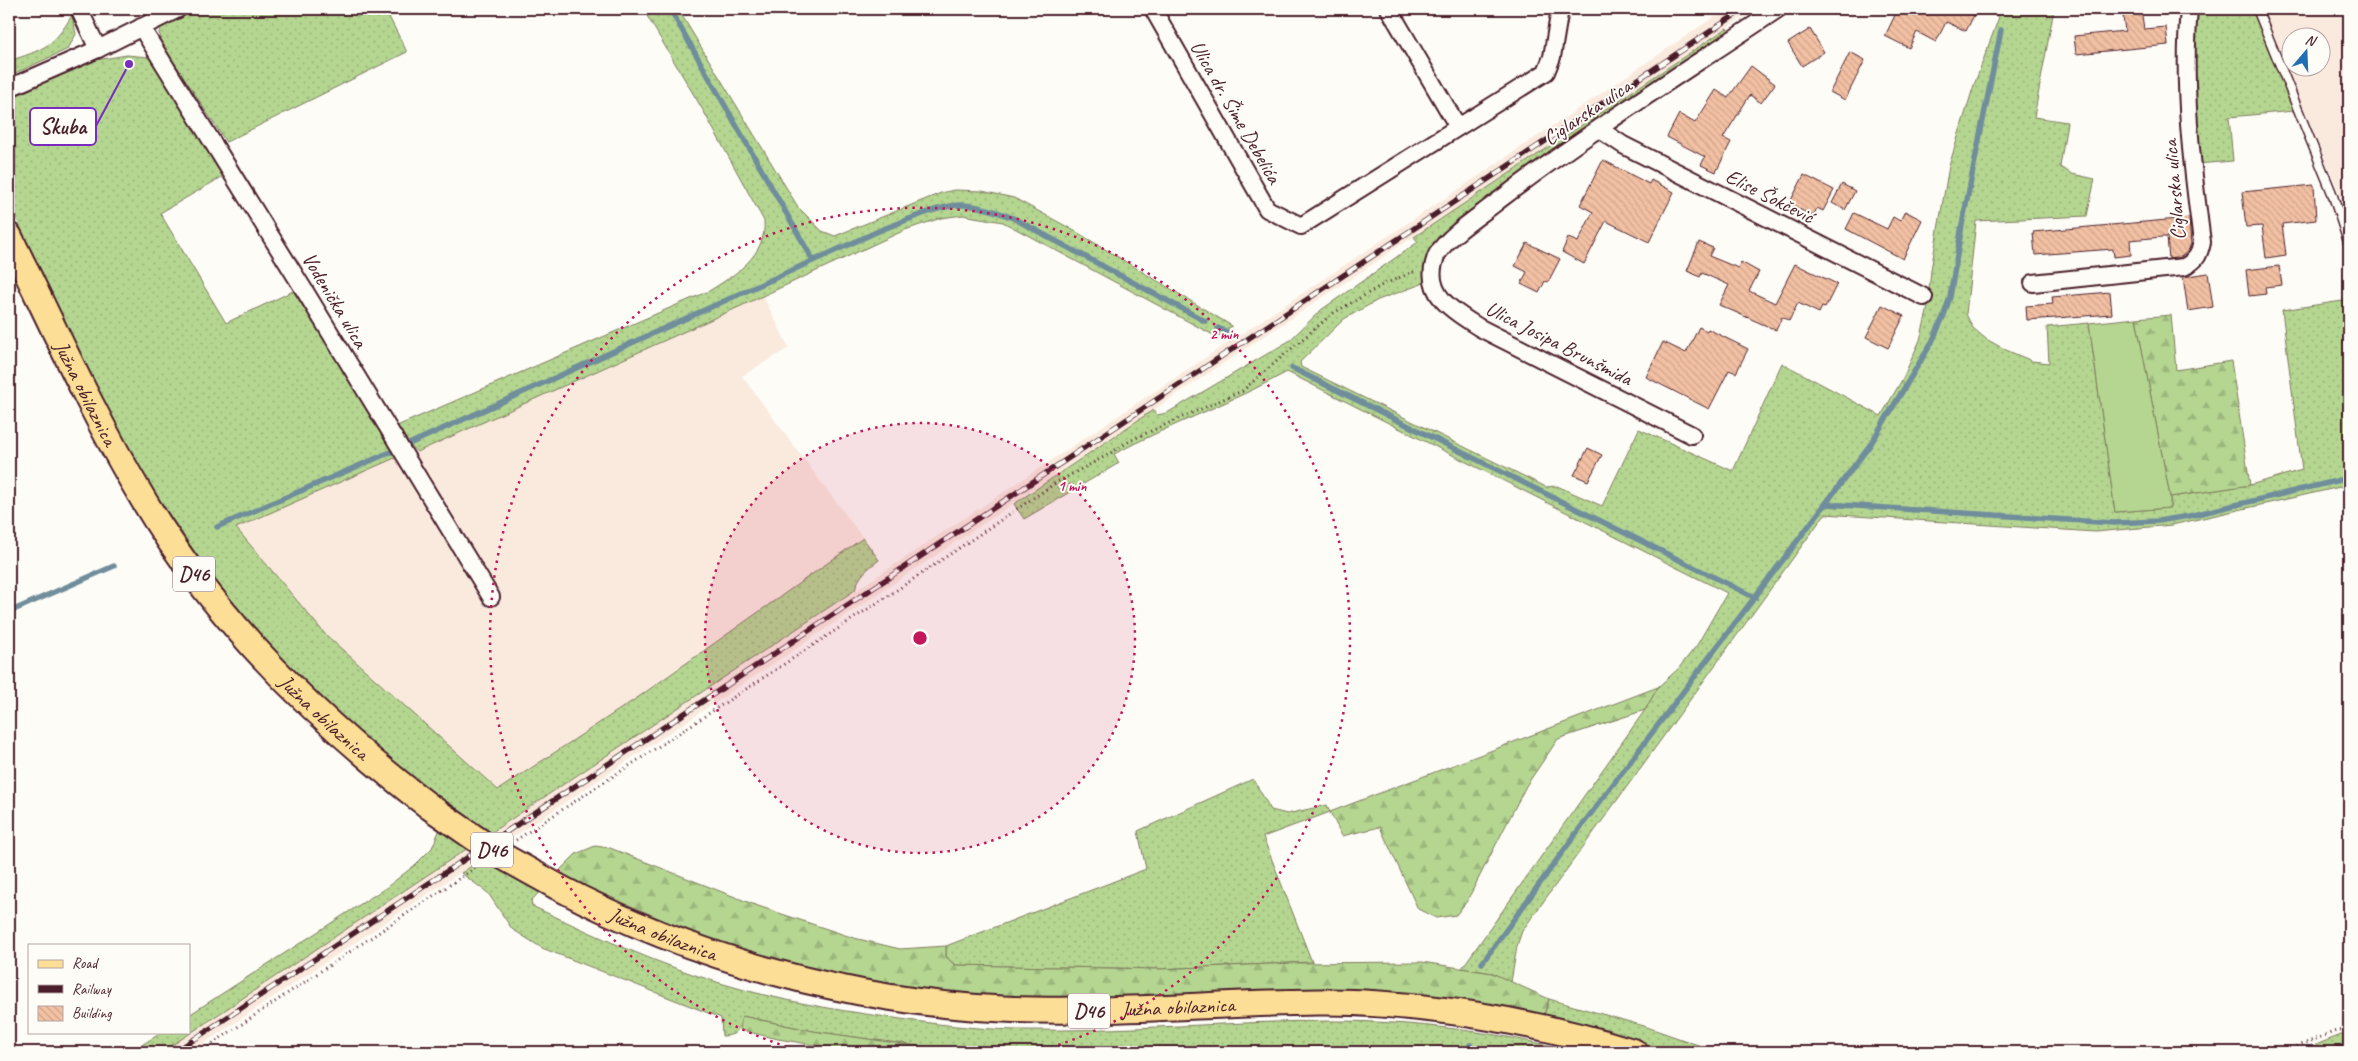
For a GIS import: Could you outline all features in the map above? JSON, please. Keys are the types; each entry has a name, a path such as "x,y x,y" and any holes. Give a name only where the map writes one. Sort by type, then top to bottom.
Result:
{"main road":[{"name":"Južna obilaznica","path":"9,236 100,423 143,499 192,571 257,652 306,704 352,746 430,807 495,852 599,909 713,953 812,981 917,1001 1001,1009 1090,1011 1318,1002 1361,1003 1506,1020 1634,1052"}],"street":[{"path":"79,9 98,48"},
{"path":"9,88 178,9"},
{"name":"Ulica dr. Šime Debelića","path":"1153,9 1266,209 1301,226 1458,127"},
{"path":"1389,9 1458,127 1546,72 1552,57 1560,9"},
{"name":"Ciglarska ulica","path":"1434,265 1438,252 1467,225 1539,170 1778,9"},
{"name":"Ciglarska ulica","path":"2033,283 2184,266 2195,261 2199,254 2202,242 2188,111 2186,57 2188,9"},
{"name":"Vodenička ulica","path":"141,27 491,597"},
{"name":"Elise Šokčević","path":"1599,129 1623,145 1924,297"},
{"name":"Ulica Josipa Brunšmida","path":"1434,265 1434,285 1436,291 1439,297 1451,309 1480,328 1692,435"}],"lane":[{"path":"2257,9 2329,184 2349,245"}],"path":[{"path":"514,842 894,592 1057,482 1135,438 1242,391 1332,314 1384,284 1434,265"},
{"path":"200,1052 481,864"},
{"path":"2283,1052 2336,1031 2349,1030"}],"shaded area":[{"path":"1726,9 1755,9 191,1052 162,1052 190,1034 1468,183"},
{"path":"2261,9 2349,9 2349,225 2340,195 2290,78 2330,78 2330,28 2280,28 2280,54"},
{"path":"763,296 789,348 742,376 863,538 640,696 498,790 325,634 236,528 412,450 417,452"}],"green space":[{"path":"192,9 385,9 407,52 226,142 165,48 159,33 162,23"},
{"path":"643,9 678,9 798,207 822,231 835,236 941,193 954,190 982,191 1014,198 1075,231 1232,326 1217,337 1003,222 963,215 941,218 905,230 417,452 405,441 397,426 709,291 739,271 755,254 764,233 764,221 704,112"},
{"path":"1980,9 2054,9 2034,117 2067,122 2060,167 2072,174 2095,179 2087,216 1976,221 1966,314 1973,328 1986,339 2032,361 2049,363 2047,327 2089,323 2115,512 2170,508 2170,497 2250,485 2302,470 2282,310 2349,300 2349,485 2172,525 2095,532 1825,514 1522,931 1517,946 1511,982 1492,973 1462,968 1645,710 1658,687 1678,669 1697,645 1727,593 1287,372 1114,454 1119,463 1024,519 1014,504 1153,410 1157,415 1167,413 1289,341 1321,310 1418,242 1414,237 1727,28 1732,36 1470,219 1427,282 1378,300 1344,319 1300,362 1301,367 1546,487 1557,486 1602,506 1639,429 1733,471 1782,363 1881,416 1903,378 1920,340 1927,312 1931,270 1949,166 1973,88 1999,17"},
{"path":"2192,9 2252,9 2294,111 2229,117 2233,161 2197,164"},
{"path":"72,15 76,34 68,49 9,76 9,61 39,50 53,41"},
{"path":"127,55 148,57 156,63 227,174 160,213 226,323 293,291 307,313 311,312 397,457 236,528 325,634 498,790 640,696 863,538 879,560 864,573 855,590 190,1033 190,1014 387,887 415,865 432,848 450,805 400,769 359,736 275,652 210,574 149,485 91,376 9,203 9,99 90,61"},
{"path":"2171,315 2176,370 2231,361 2250,485 2170,497 2136,318"},
{"path":"2136,318 2170,497 2170,508 2115,512 2089,323"},
{"path":"1658,687 1645,710 1558,739 1526,786 1467,901 1456,915 1436,918 1418,909 1380,827 1342,836 1330,812"},
{"path":"1253,779 1271,810 1287,814 1327,805 1330,812 1263,837 1312,962 1159,969 955,965 946,957 946,946 1146,869 1138,831"},
{"path":"506,843 558,872 531,901 532,906 674,968 744,990 843,1011 924,1022 1016,1030 1095,1029 1293,1021 1394,1023 1486,1033 1576,1052 958,1052 813,1031 742,1016 740,1025 735,1033 722,1036 721,1018 542,948 512,929 488,893 461,873"},
{"path":"595,846 610,848 758,906 854,938 900,949 946,946 946,957 955,965 1159,969 1293,963 1422,962 1492,973 1549,999 1543,1018 1034,1000 893,988 817,971 747,952 700,936 585,886 558,872 576,854"},
{"path":"1549,999 1644,1026 1718,1052 1657,1052 1543,1018"},
{"path":"742,1016 813,1031 958,1052 856,1052 778,1039 740,1030"},
{"path":"159,1034 189,1034 162,1052 131,1052"},
{"path":"2341,1035 2349,1036 2349,1052 2298,1052"}],"building":[{"path":"1898,9 1966,9 1975,13 1966,31 1946,22 1936,42 1917,32 1909,48 1885,36"},
{"path":"2122,9 2141,9 2144,29 2166,27 2168,45 2076,54 2074,36 2125,31"},
{"path":"1810,29 1824,52 1802,66 1788,43"},
{"path":"1850,52 1865,60 1845,100 1830,92"},
{"path":"1751,66 1775,84 1761,103 1750,95 1723,138 1731,142 1716,172 1701,165 1705,157 1667,137 1679,114 1695,123 1716,90 1728,98"},
{"path":"1603,160 1649,184 1651,180 1674,192 1649,242 1606,221 1584,264 1562,252 1568,238 1578,242 1593,212 1580,205"},
{"path":"1804,175 1834,190 1823,211 1817,208 1813,216 1789,204"},
{"path":"1842,184 1855,191 1845,210 1832,203"},
{"path":"2314,185 2316,220 2282,224 2286,255 2266,258 2262,226 2246,227 2242,192"},
{"path":"1905,211 1922,220 1903,259 1846,229 1854,213 1887,229 1893,217 1900,221"},
{"path":"2189,218 2191,244 2188,251 2181,257 2169,259 2167,237 2130,240 2131,255 2114,257 2113,249 2035,255 2033,232"},
{"path":"1699,242 1713,248 1709,256 1738,268 1741,262 1759,272 1749,291 1775,303 1795,264 1837,284 1825,308 1822,307 1819,313 1798,303 1789,321 1782,317 1776,330 1719,305 1729,285 1702,273 1700,277 1687,271"},
{"path":"1527,243 1560,259 1548,282 1545,281 1539,293 1521,284 1527,272 1515,266"},
{"path":"2279,266 2282,285 2265,287 2266,294 2249,296 2246,270"},
{"path":"2208,273 2213,307 2188,311 2183,277"},
{"path":"2110,292 2112,314 2027,320 2026,306 2053,304 2052,297"},
{"path":"1882,305 1904,316 1888,348 1866,337"},
{"path":"1699,327 1707,331 1708,329 1748,349 1736,373 1729,370 1709,409 1646,377 1663,342 1686,353"},
{"path":"1588,448 1602,455 1588,481 1574,475"}],"waterway":[{"path":"670,9 813,260"},
{"path":"1482,963 1583,824 1870,445 1932,342 1950,297 1962,225 2001,30"},
{"path":"409,444 883,229 934,210 955,205 977,207 1013,218 1205,321"},
{"path":"1218,328 1227,332"},
{"path":"1292,368 1756,598"},
{"path":"217,527 393,451"},
{"path":"1826,504 2114,523 2158,521 2189,516 2349,478"},
{"path":"9,612 114,566"},
{"path":"1470,1045 1471,1052"},
{"path":"2330,1052 2349,1045"}],"railway":[{"path":"175,1052 1744,9"}],"place":[{"name":"Skuba","path":"129,64"}]}
